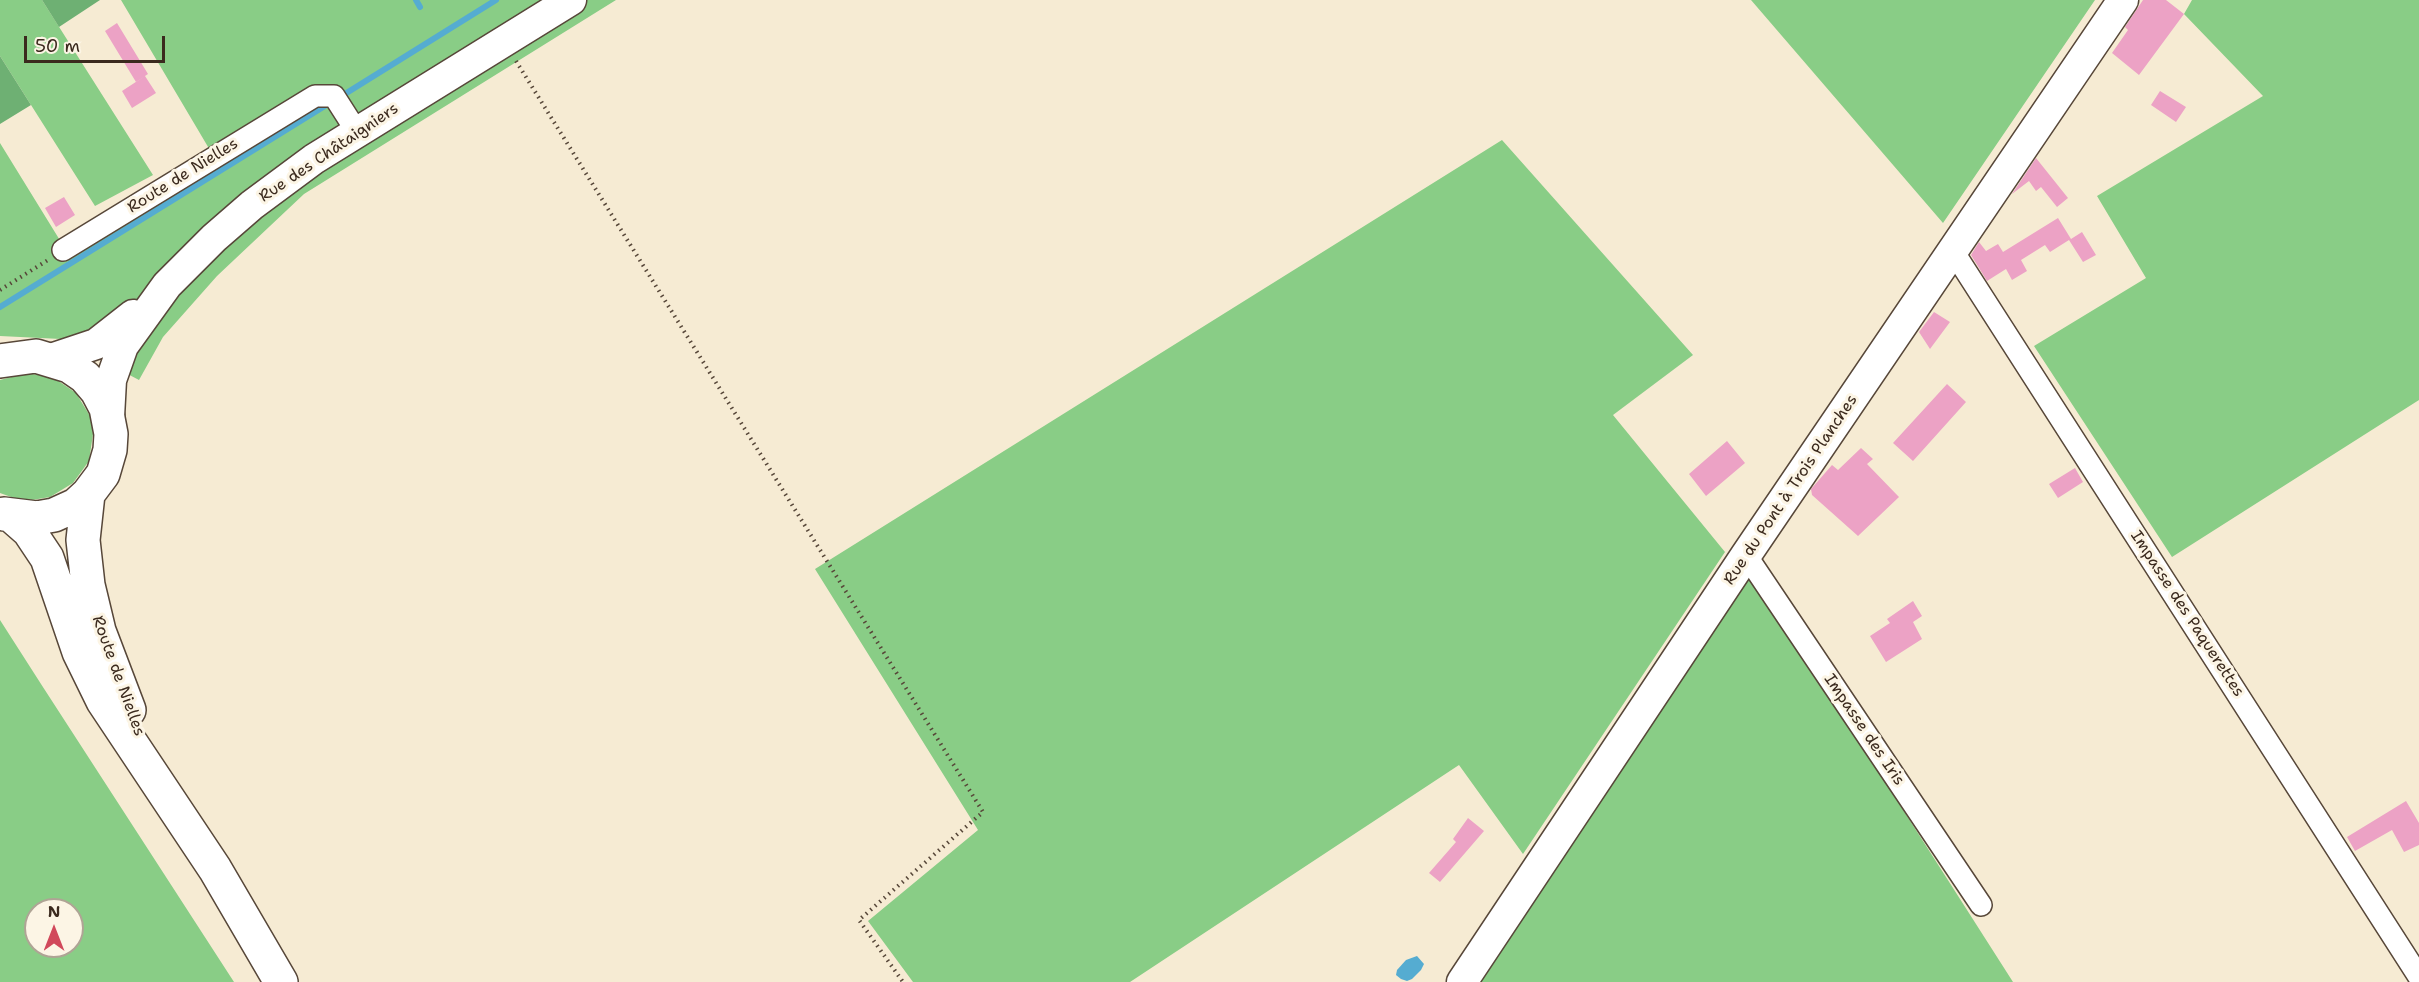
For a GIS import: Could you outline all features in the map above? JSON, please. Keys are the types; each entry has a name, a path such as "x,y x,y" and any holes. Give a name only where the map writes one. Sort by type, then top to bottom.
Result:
{"main road":[{"path":"6,515 37,518 69,509 88,494 103,474 109,458 111,434 109,417 97,391 84,377 69,366 18,357"},
{"name":"Route de Nielles","path":"88,494 83,546 95,616 116,680 159,784"},
{"name":"Route de Nielles","path":"6,515 29,531 47,558 79,652 94,684 224,884 281,982"}],"street":[{"name":"Rue des Châtaigniers","path":"109,417 111,380 117,359 167,285 252,205 314,159 345,113 504,41 571,0"},
{"name":"Rue du Pont à Trois Planches","path":"1462,982 1746,555 2123,0"},
{"name":"Route de Nielles","path":"63,250 296,105 315,96 345,113"},
{"name":"Impasse des Paquerettes","path":"1953,251 2419,977"},
{"path":"18,357 86,349 106,338 167,285"},
{"name":"Impasse des Iris","path":"1746,555 1981,905"}],"path":[{"path":"504,41 982,812 859,920 903,982"},
{"path":"0,290 63,250"}],"green space":[{"path":"0,0 42,0 153,175 95,206 0,56"},
{"path":"42,0 100,0 59,27"},
{"path":"121,0 616,0 304,194 217,276 163,337 139,380 61,339 0,336 0,143 69,255 217,162"},
{"path":"1751,0 2095,0 1943,223"},
{"path":"2192,0 2419,0 2419,400 2172,557 2034,346 2146,278 2097,196 2263,96 2184,14"},
{"path":"0,56 31,105 0,124"},
{"path":"1502,140 1693,355 1613,415 1725,552 1523,854 1459,765 1130,982 913,982 868,921 978,830 815,569"},
{"path":"27,373 54,378 76,393 90,416 93,434 89,461 73,483 50,497 32,500 14,498 0,493 0,380"},
{"path":"1748,567 2013,982 1476,982"},
{"path":"0,620 234,982 0,982"}],"water":[{"path":"1417,956 1424,964 1412,979 1407,981 1396,975 1397,970 1406,960"}],"building":[{"path":"2143,0 2166,0 2184,14 2139,75 2112,53 2128,30 2125,27"},
{"path":"117,23 148,74 136,82 105,31"},
{"path":"145,76 156,93 132,108 122,91"},
{"path":"2160,91 2186,107 2176,122 2151,105"},
{"path":"2036,158 2068,198 2057,207 2041,187 2036,191 2029,181 2012,194"},
{"path":"64,197 75,215 56,227 45,208"},
{"path":"2058,218 2071,239 2082,232 2096,255 2083,262 2069,240 2050,252 2045,245 2021,260 2027,271 2012,280 2006,269 1987,281 1971,255 1979,242 1986,251 1998,244 2003,252"},
{"path":"1934,312 1950,322 1930,349 1919,332"},
{"path":"1947,384 1966,402 1913,461 1893,443"},
{"path":"1727,441 1745,463 1706,496 1689,474"},
{"path":"1861,448 1873,459 1867,464 1899,497 1858,536 1812,495 1811,489 1832,465 1838,470"},
{"path":"2075,468 2083,482 2058,498 2049,484"},
{"path":"1913,601 1922,616 1913,622 1922,639 1886,662 1870,636 1890,623 1887,619"},
{"path":"2406,801 2419,823 2419,845 2404,852 2392,830 2355,851 2347,837"},
{"path":"1468,818 1484,831 1440,882 1429,873 1456,842 1453,839"}],"waterway":[{"path":"416,0 420,7"},
{"path":"340,97 496,0"},
{"path":"0,307 328,104"}]}
